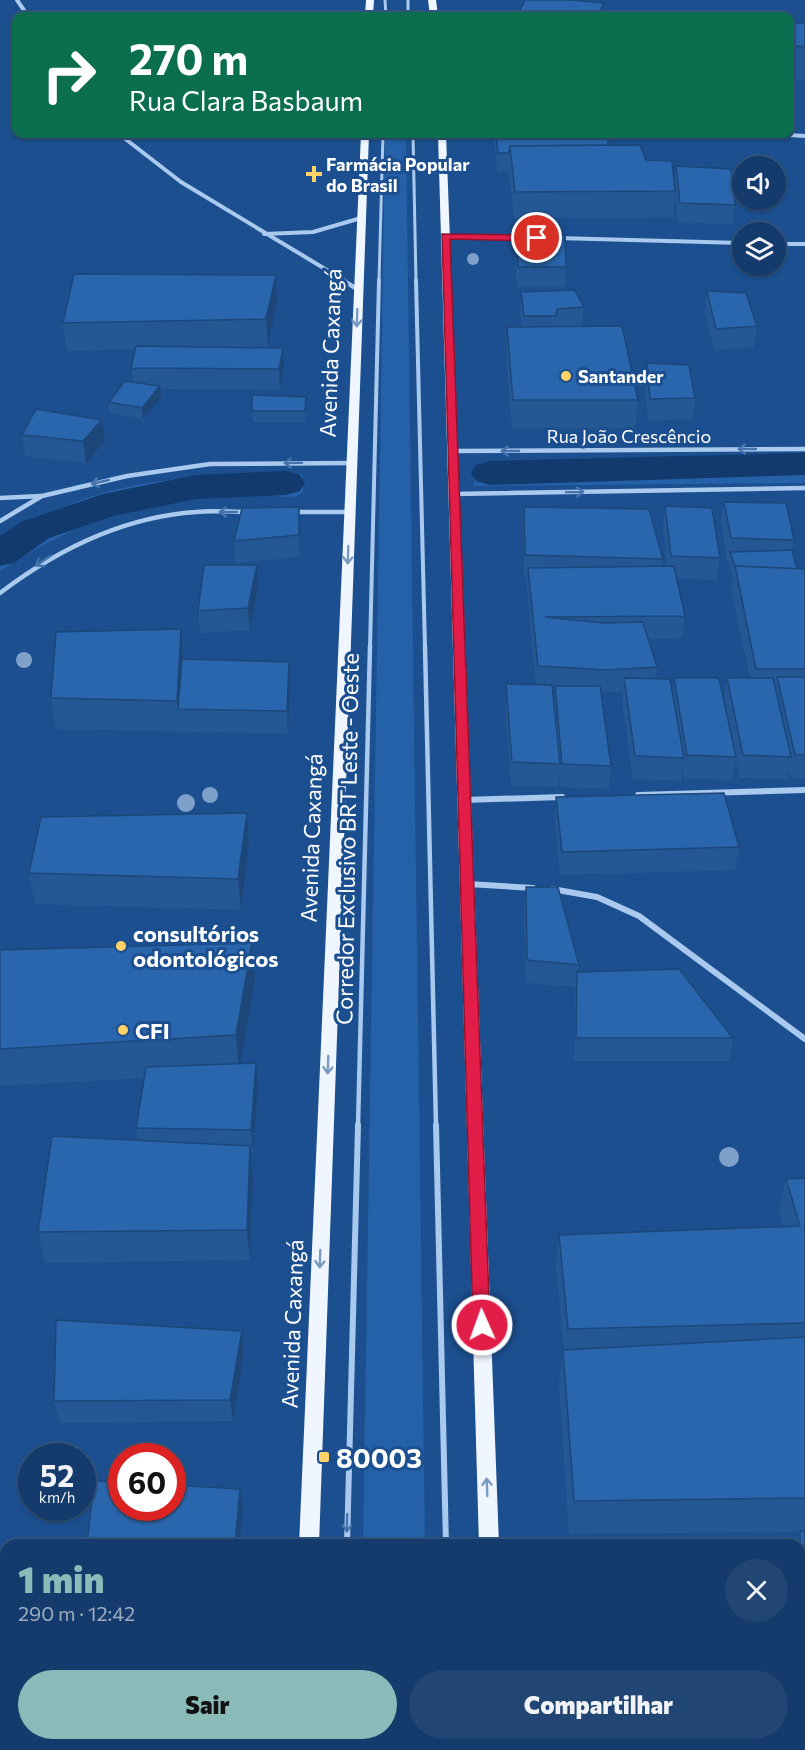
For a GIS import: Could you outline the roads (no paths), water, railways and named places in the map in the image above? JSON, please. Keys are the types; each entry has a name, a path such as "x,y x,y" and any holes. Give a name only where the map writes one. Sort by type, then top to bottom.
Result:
{"main road":[{"name":"Avenida Caxangá","path":"309,1539 365,138"},
{"path":"442,138 489,1539"}],"street":[{"path":"124,138 181,182 358,290"},
{"path":"263,234 311,234 361,218"},
{"path":"445,236 528,238"},
{"path":"552,238 732,243"},
{"path":"786,244 805,244"},
{"name":"Rua João Crescêncio","path":"452,451 805,449"},
{"path":"0,498 42,496 127,476 210,464 352,463"},
{"path":"454,494 805,488"},
{"path":"0,521 42,496"},
{"path":"0,593 58,551 107,529 193,512 249,512"},
{"path":"283,512 350,512"},
{"path":"628,795 805,790"},
{"path":"464,800 570,797"},
{"path":"467,884 584,892 620,904 805,1039"}],"lane":[{"name":"Corredor Exclusivo BRT Leste - Oeste","path":"347,1539 382,138"},
{"path":"413,138 446,1539"}],"waterway":[{"path":"490,473 805,464"},
{"path":"0,554 35,530 103,506 196,487 286,483"}],"place":[{"name":"Farmácia Popular do Brasil","path":"314,174"},
{"name":"Santander","path":"566,376"},
{"name":"consultórios odontológicos","path":"121,946"},
{"name":"CFI","path":"123,1030"},
{"name":"80003","path":"324,1457"}]}
